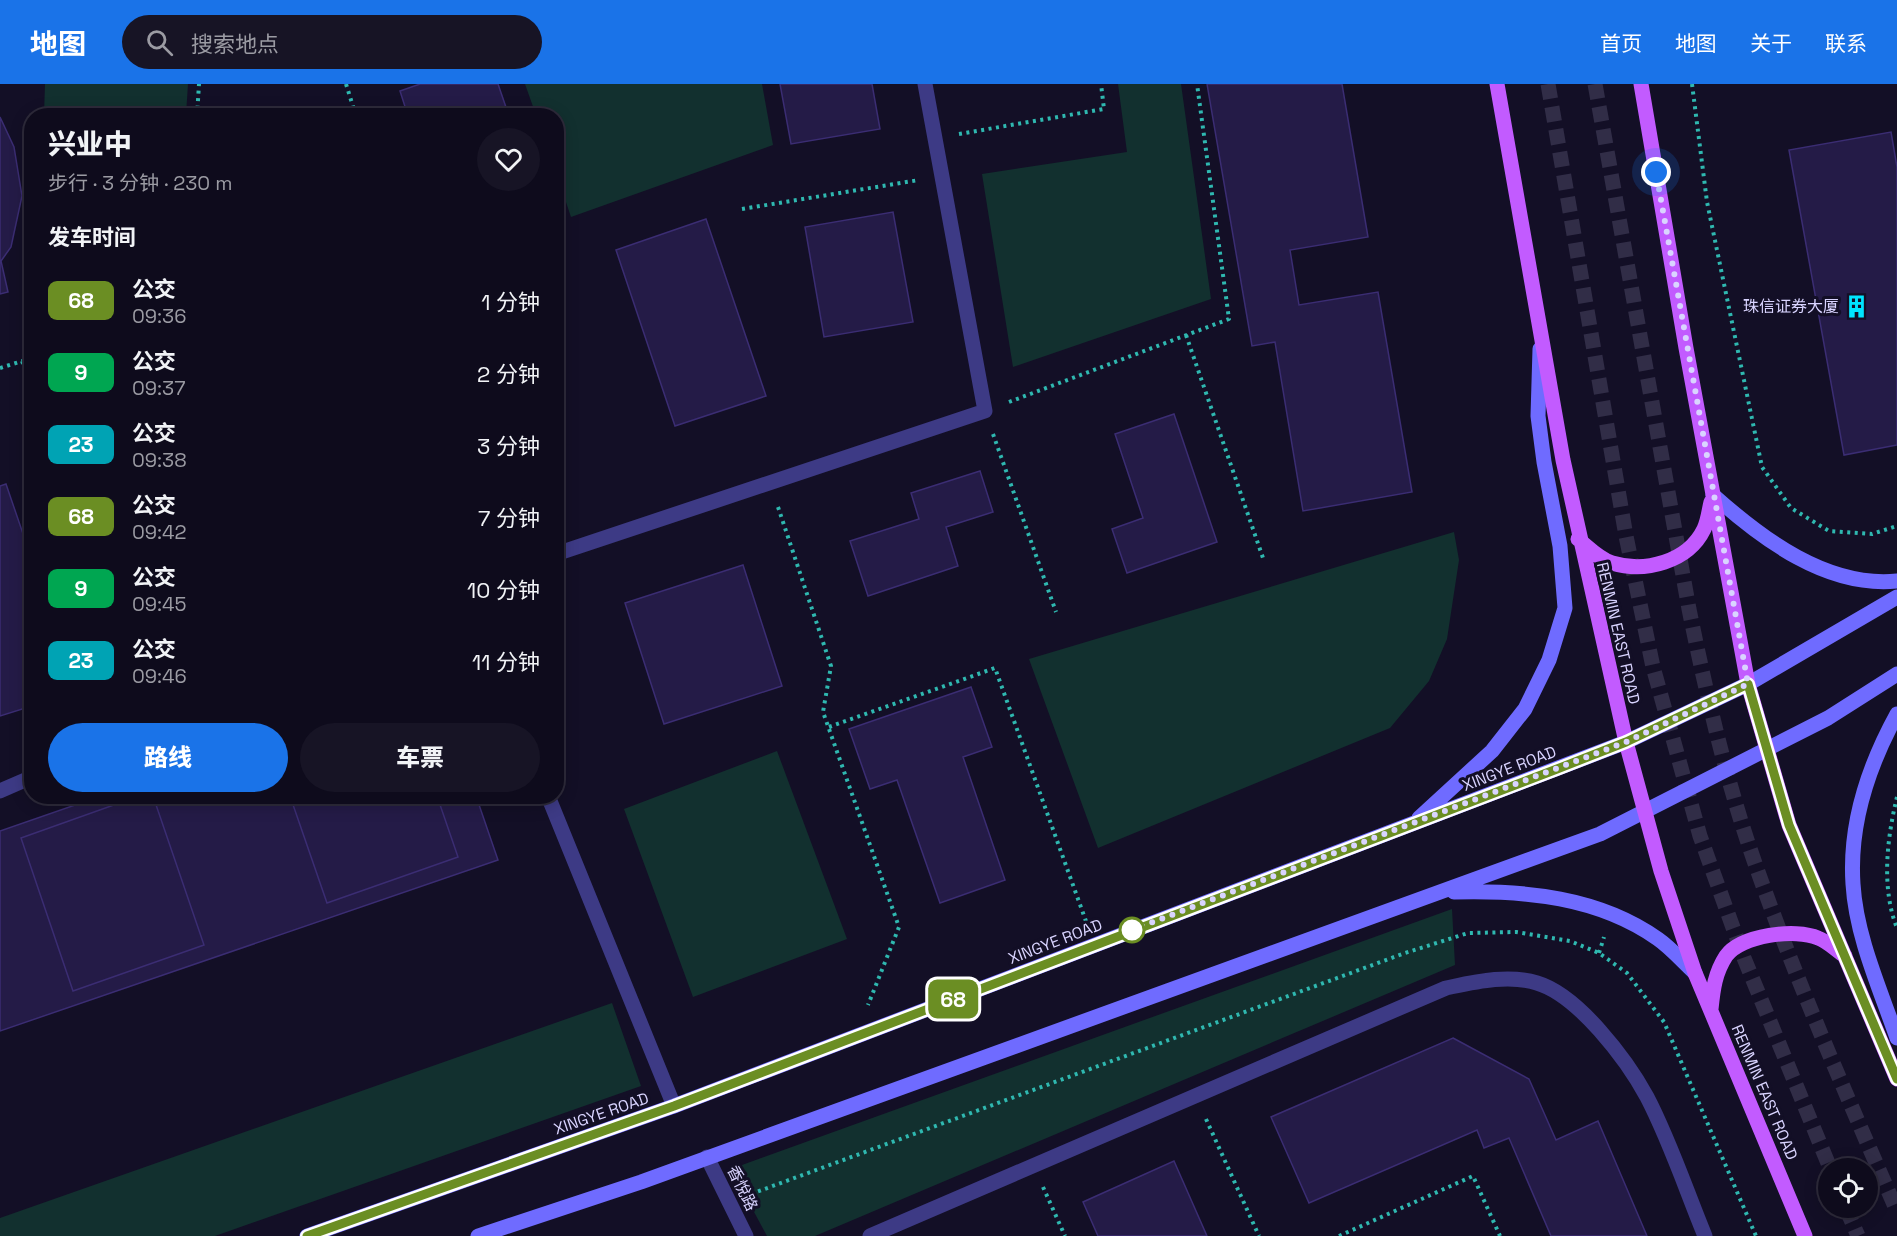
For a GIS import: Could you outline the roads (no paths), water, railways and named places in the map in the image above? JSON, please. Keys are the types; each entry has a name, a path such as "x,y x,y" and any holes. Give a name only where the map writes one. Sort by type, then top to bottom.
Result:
{"main road":[{"name":"RENMIN EAST ROAD","path":"1497,84 1578,539 1626,742 1661,871 1695,973 1805,1236"},
{"path":"1641,84 1748,684 1789,825 1897,1079"},
{"path":"1415,823 1491,751 1525,709 1549,660 1565,608 1560,546 1538,416 1540,334"},
{"path":"1578,539 1598,557 1612,563 1646,568 1665,562 1690,548 1704,528 1713,495"},
{"path":"1713,495 1749,527 1805,561 1850,579 1897,581"},
{"name":"XINGYE ROAD","path":"307,1236 674,1106 1626,742 1748,684 1897,597"},
{"path":"478,1236 707,1157 1600,834 1828,718 1897,674"},
{"path":"1897,714 1885,736 1866,786 1853,840 1853,886 1862,934 1897,1038"},
{"path":"1439,892 1501,890 1542,895 1610,913 1658,939 1695,973"},
{"path":"1711,1010 1715,978 1728,954 1754,940 1794,933 1818,938 1845,956"}],"street":[{"path":"564,551 985,411 925,84"},
{"path":"0,791 24,780"},
{"path":"551,804 674,1106"},
{"path":"870,1236 1446,988 1493,980 1537,983 1564,997 1601,1032 1646,1096 1705,1236"},
{"name":"香悅路","path":"707,1157 746,1236"}],"tunnel":[{"path":"1548,84 1626,536 1653,667 1700,836 1744,958 1826,1158"},
{"path":"1595,84 1689,609 1727,773 1746,837 1789,956 1897,1211"},
{"path":"1850,1218 1858,1236"}],"place":[{"name":"珠信证券大厦","path":"1857,306"}]}
